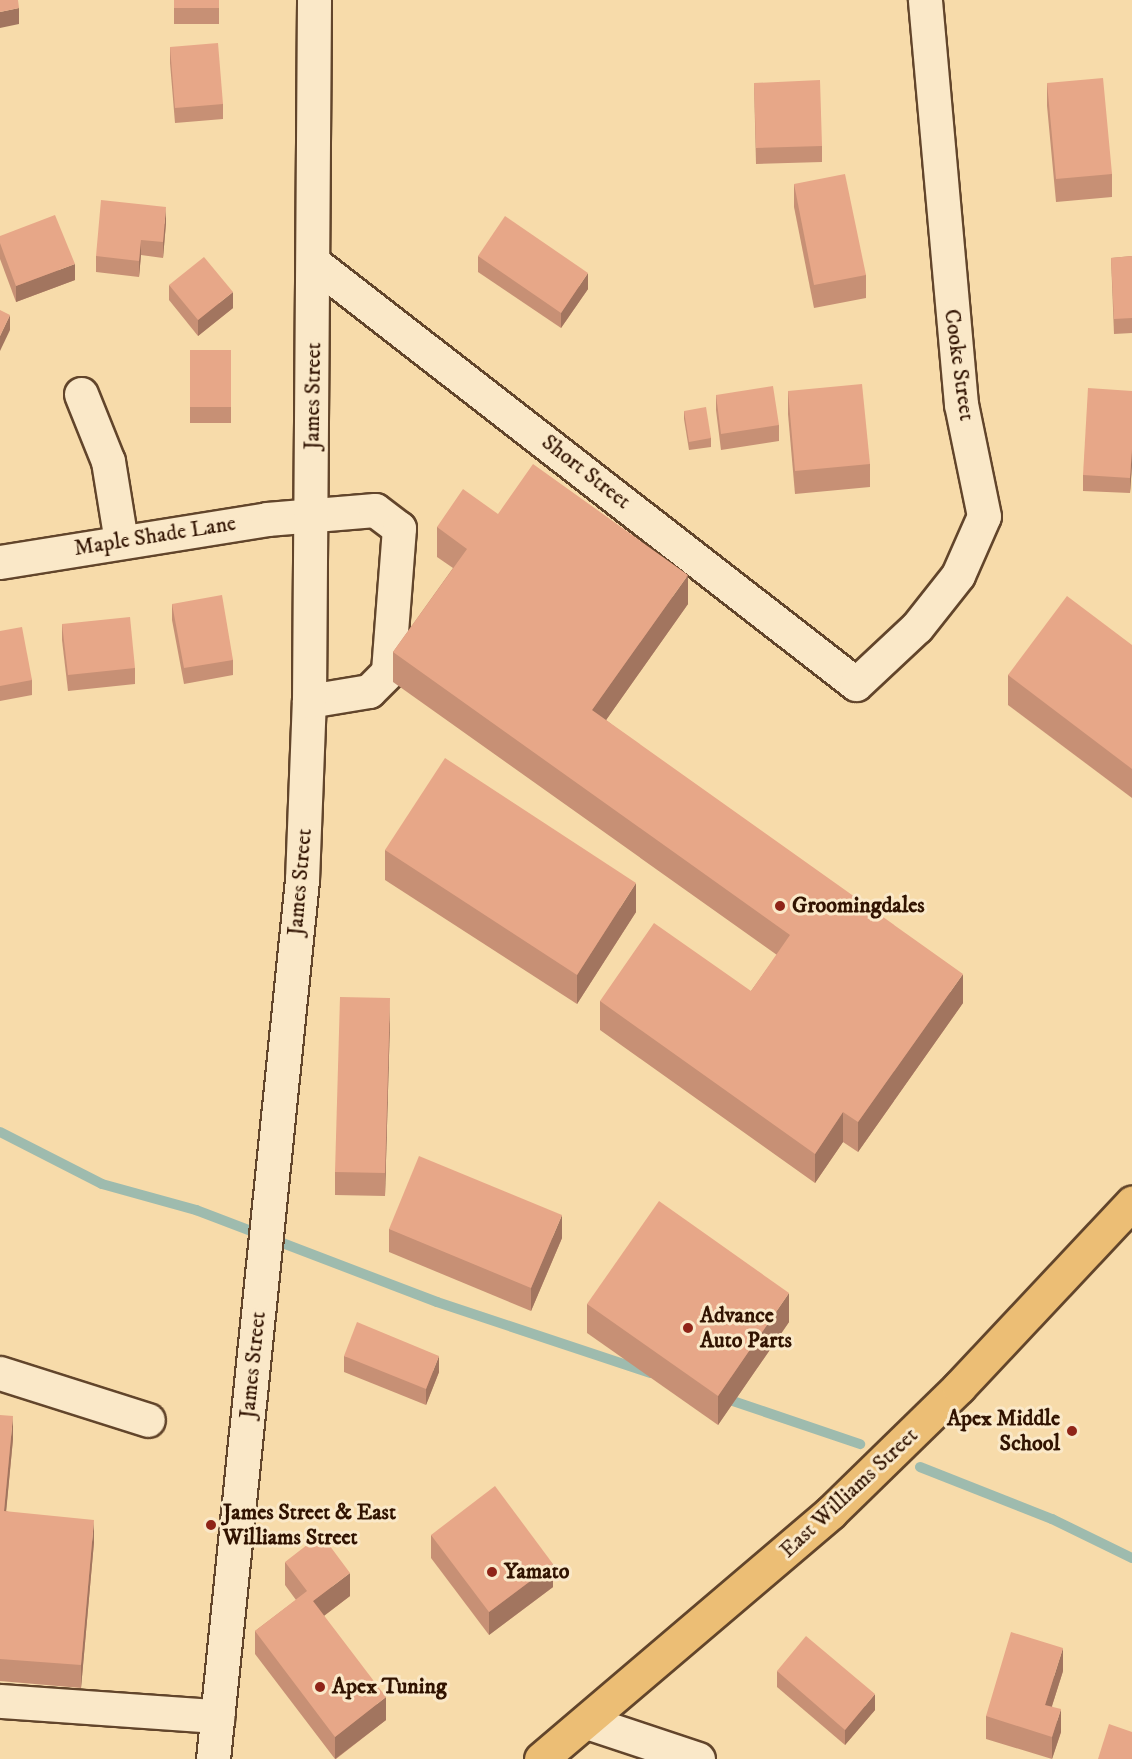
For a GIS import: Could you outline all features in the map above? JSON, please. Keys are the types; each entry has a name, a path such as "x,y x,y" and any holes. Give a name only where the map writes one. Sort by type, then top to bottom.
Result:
{"main road":[{"name":"East Williams Street","path":"541,1759 765,1572 902,1445 1132,1203"}],"street":[{"name":"James Street","path":"213,1759 302,879 309,701 314,263 314,0"},
{"name":"Cooke Street","path":"856,684 917,627 958,575 984,516 961,405 924,0"},
{"name":"Short Street","path":"314,263 856,684"},
{"path":"81,394 108,461 121,541"},
{"name":"Maple Shade Lane","path":"0,562 121,541 311,514 375,510 399,528 388,672 369,691 309,701"},
{"path":"0,1372 148,1420"},
{"path":"0,1701 217,1716"},
{"path":"587,1722 694,1758"}],"building":[{"path":"0,0 18,0 19,8 0,12"},
{"path":"174,0 219,0 219,8 174,8"},
{"path":"218,43 223,104 175,108 170,47"},
{"path":"1103,78 1112,174 1056,179 1047,83"},
{"path":"820,80 822,146 756,148 754,83"},
{"path":"845,174 866,275 814,285 794,184"},
{"path":"101,200 166,207 163,242 141,240 139,261 96,256"},
{"path":"55,215 75,264 16,286 0,243 0,236"},
{"path":"505,216 588,273 561,313 478,256"},
{"path":"1132,256 1132,318 1114,319 1111,258"},
{"path":"204,257 233,292 198,320 169,285"},
{"path":"0,310 10,315 0,336"},
{"path":"190,350 231,350 231,407 190,407"},
{"path":"862,384 870,464 795,471 788,391"},
{"path":"773,386 779,425 721,434 716,395"},
{"path":"1088,388 1132,391 1130,478 1083,475"},
{"path":"706,407 711,438 689,442 684,411"},
{"path":"533,464 688,575 592,710 963,974 858,1122 843,1112 815,1154 600,1001 654,923 751,991 790,935 393,652 467,549 437,527 463,489 498,514"},
{"path":"222,595 233,660 184,668 172,604"},
{"path":"1067,596 1132,645 1132,769 1008,675"},
{"path":"130,617 135,668 68,675 62,624"},
{"path":"22,627 32,680 0,686 0,631"},
{"path":"445,758 636,883 577,975 385,850"},
{"path":"340,997 390,998 385,1173 335,1172"},
{"path":"419,1156 562,1215 531,1288 389,1229"},
{"name":"Advance Auto Parts","path":"659,1201 789,1293 718,1396 587,1304"},
{"path":"357,1322 439,1356 426,1389 344,1356"},
{"path":"0,1415 13,1416 4,1511 94,1520 81,1665 0,1659"},
{"name":"Yamato","path":"495,1486 553,1564 489,1612 431,1535"},
{"name":"Apex Tuning","path":"321,1534 350,1573 313,1601 386,1697 335,1737 255,1631 307,1591 285,1562"},
{"path":"1011,1632 1063,1648 1045,1705 1061,1709 1052,1737 986,1716"},
{"path":"806,1636 875,1694 845,1730 777,1671"},
{"path":"1109,1724 1132,1732 1132,1759 1098,1759"}],"waterway":[{"path":"0,1132 102,1184 196,1210 437,1302 650,1373"},
{"path":"721,1397 860,1444"},
{"path":"920,1467 1052,1519 1132,1558"}],"place":[{"name":"Groomingdales","path":"780,906"},
{"name":"Advance Auto Parts","path":"688,1328"},
{"name":"Apex Middle School","path":"1072,1431"},
{"name":"James Street & East Williams Street","path":"211,1525"},
{"name":"Yamato","path":"492,1572"},
{"name":"Apex Tuning","path":"320,1687"}]}
